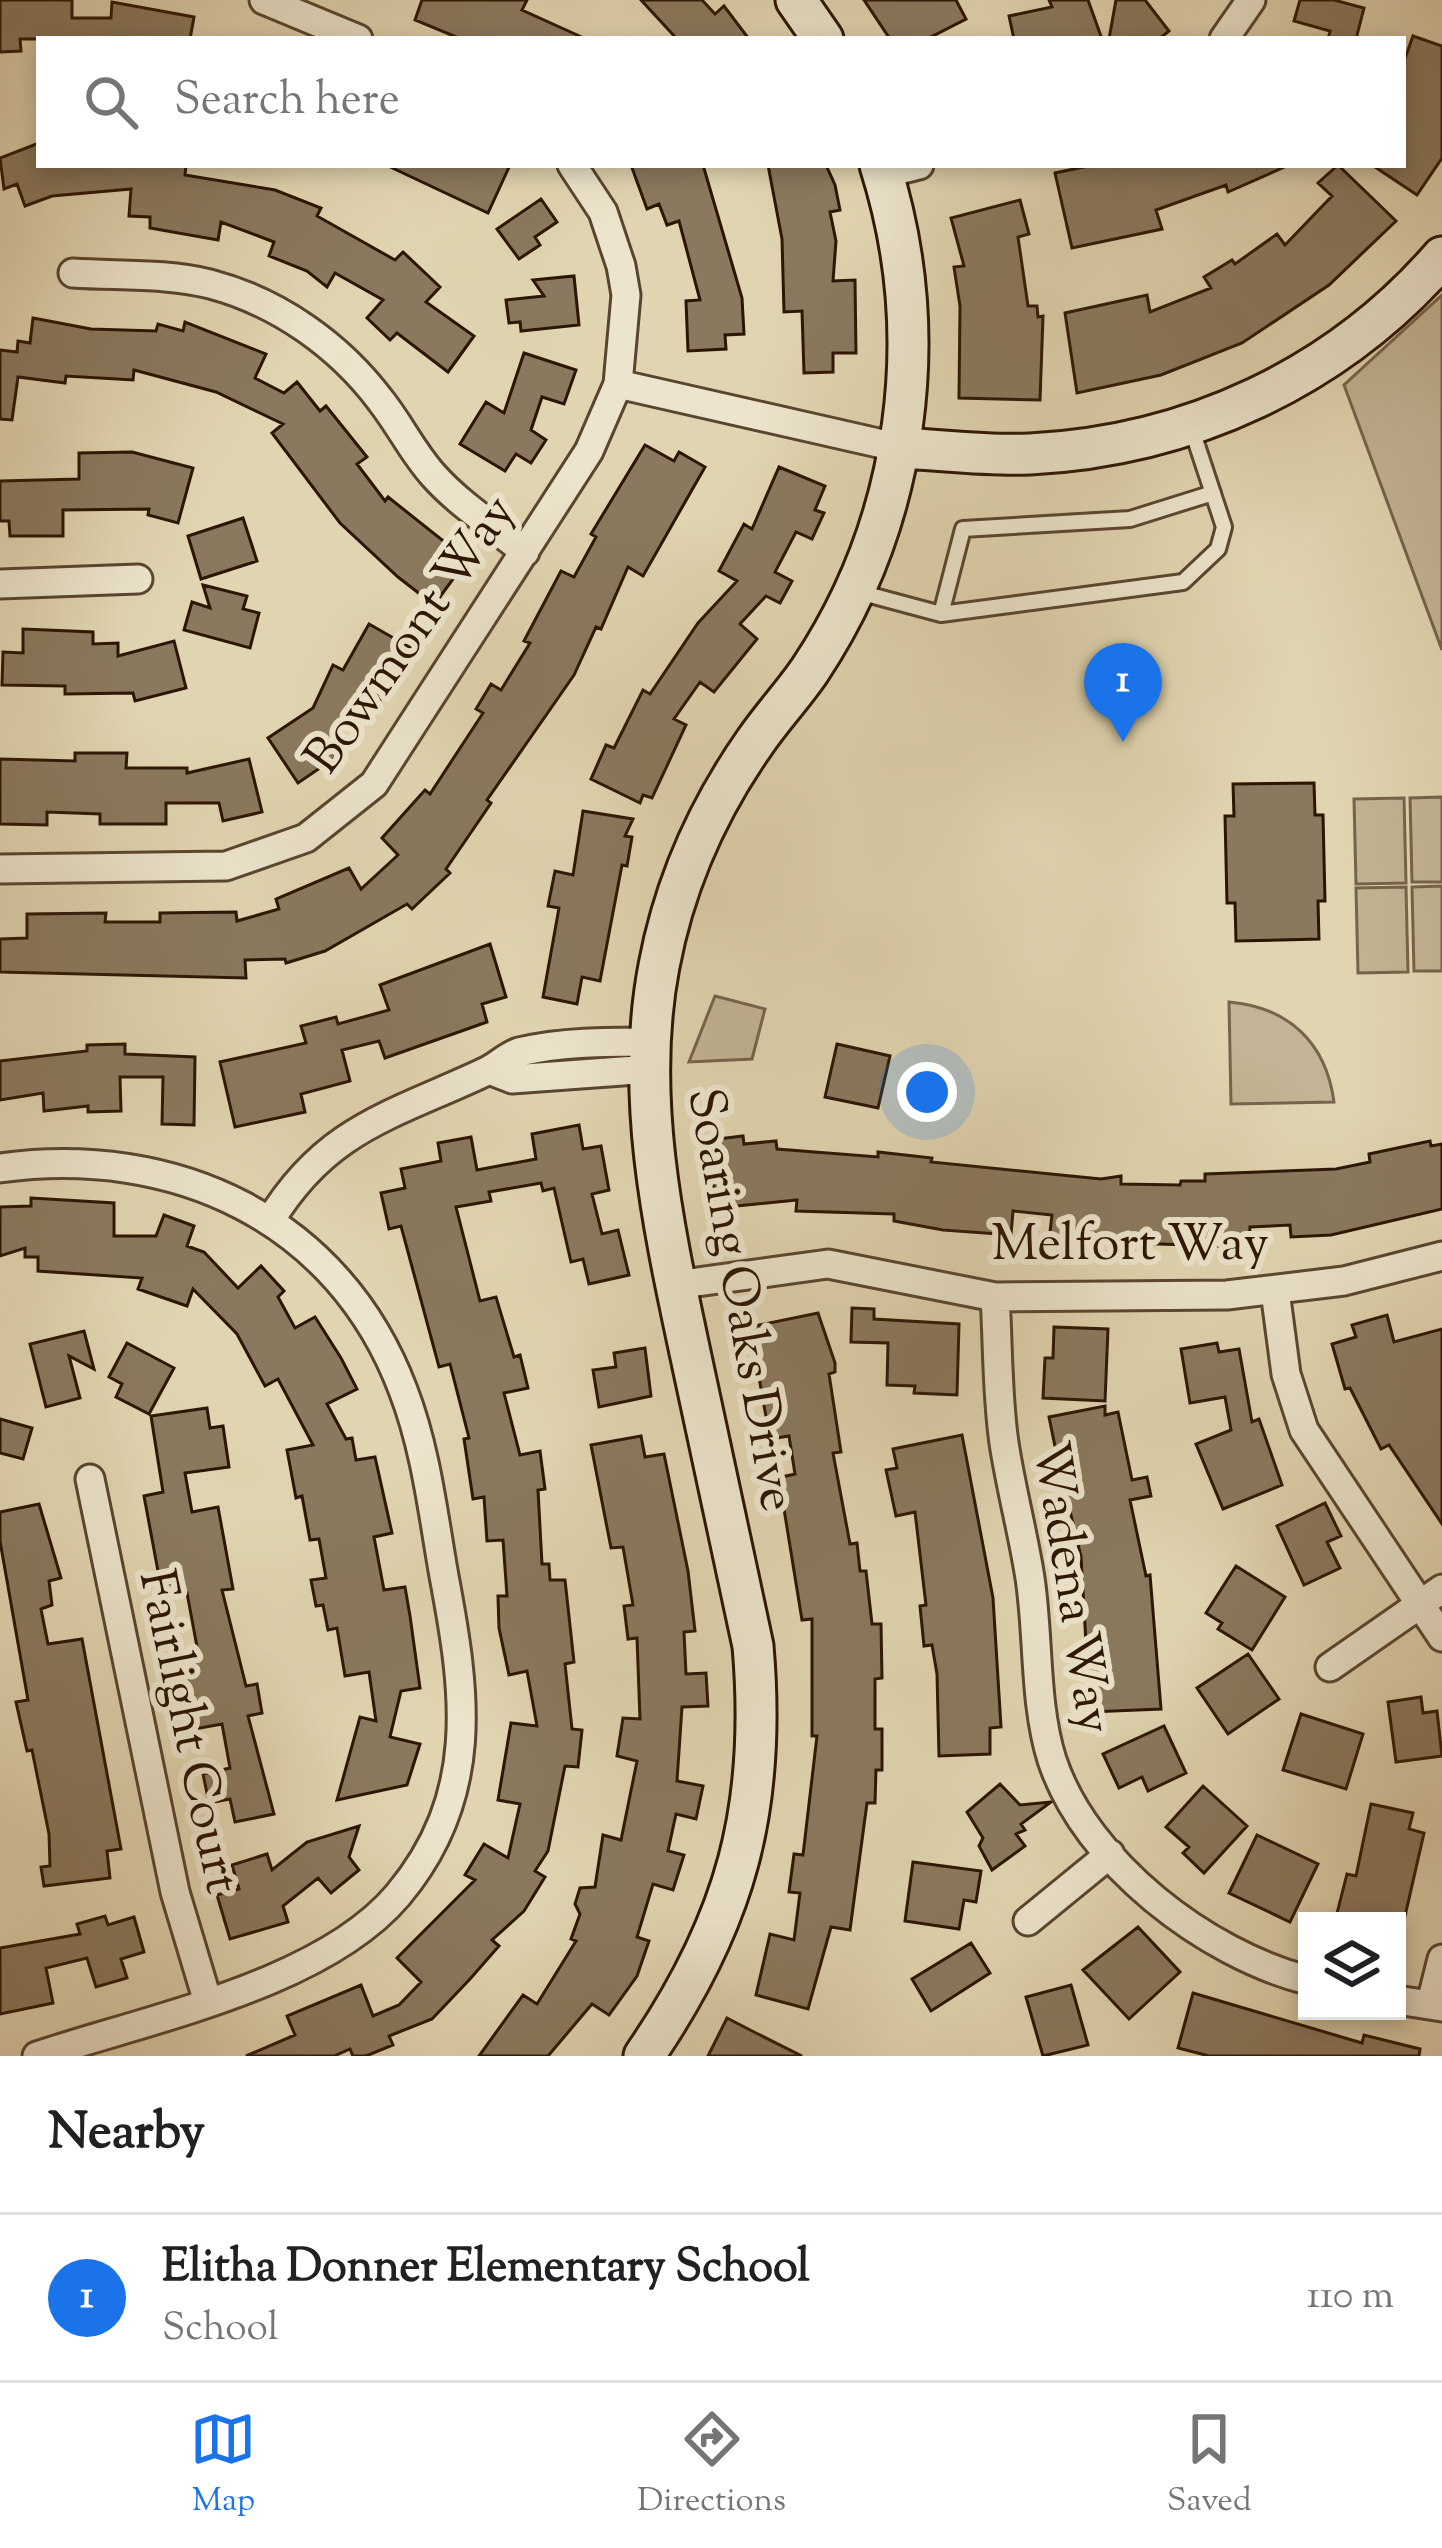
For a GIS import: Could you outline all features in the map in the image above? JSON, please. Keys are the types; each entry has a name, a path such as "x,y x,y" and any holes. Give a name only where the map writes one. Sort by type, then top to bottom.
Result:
{"street":[{"path":"264,0 351,36"},
{"path":"796,0 821,36"},
{"path":"1226,36 1251,0"},
{"name":"Bowmont Way","path":"0,869 226,866 306,838 354,805 392,761 589,452 618,384 626,295 621,266 602,212 574,168"},
{"name":"Soaring Oaks Drive","path":"644,2056 700,1962 745,1852 757,1764 753,1646 676,1285 652,1131 650,1055 659,964 696,845 723,792 808,672 854,591 886,509 900,448 909,343 894,168"},
{"path":"618,384 900,448 999,455 1088,450 1190,425 1325,364 1372,328 1442,257"},
{"path":"73,274 182,278 236,292 284,315 329,346 368,384 433,476 525,552"},
{"path":"0,584 138,579"},
{"path":"270,1221 296,1177 336,1142 489,1070 512,1078 650,1055"},
{"path":"0,1168 70,1161 131,1166 219,1192 270,1221 318,1261 358,1307 403,1387 420,1446 463,1675 464,1732 442,1826 396,1898 330,1952 79,2049 37,2056"},
{"name":"Melfort Way","path":"676,1285 828,1264 995,1297 1274,1291 1344,1281 1442,1256"},
{"path":"1274,1291 1286,1374 1304,1430 1432,1595 1442,1637"},
{"name":"Wadena Way","path":"995,1297 1004,1444 1038,1629 1046,1733 1076,1812 1109,1854 1212,1941 1260,1966 1298,1977"},
{"name":"Fairlight Court","path":"90,1479 175,1892 207,2000"},
{"path":"1330,1667 1432,1595"},
{"path":"1028,1921 1109,1854"},
{"path":"1406,2001 1437,2005 1442,1959"}],"lane":[{"path":"854,591 941,614 1183,582 1218,549 1224,527 1190,425"},
{"path":"941,614 963,529 1130,519 1213,493"}],"shaded area":[{"path":"1442,295 1442,650 1344,385"},
{"path":"1442,797 1442,882 1412,882 1410,798"},
{"path":"1404,798 1406,883 1356,884 1354,799"},
{"path":"1442,886 1442,971 1414,971 1412,887"},
{"path":"1406,887 1408,972 1358,973 1356,888"},
{"path":"715,996 765,1009 752,1059 689,1062"},
{"path":"1229,1002 1269,1011 1301,1031 1323,1062 1334,1102 1231,1104"}],"building":[{"path":"0,0 72,0 72,18 111,18 112,2 194,17 191,36 36,36 20,39 21,51 0,52"},
{"path":"422,0 527,0 522,10 579,36 454,36 415,20"},
{"path":"641,0 702,0 715,14 724,6 747,36 674,36"},
{"path":"864,0 956,0 966,19 933,36 888,36"},
{"path":"1049,0 1088,0 1101,36 1013,36 1009,16 1052,7"},
{"path":"1116,0 1145,0 1169,31 1163,36 1110,36"},
{"path":"1300,0 1334,0 1364,8 1357,36 1329,36 1330,31 1294,21"},
{"path":"1413,36 1442,46 1442,158 1417,195 1376,168 1406,168 1406,56"},
{"path":"36,144 36,168 186,168 185,175 275,190 321,208 317,216 395,260 403,252 440,287 426,302 474,336 448,372 397,333 390,340 367,318 383,300 335,273 327,287 307,271 269,256 274,242 221,222 218,240 150,228 150,217 129,216 131,189 52,196 25,206 17,184 4,189 0,158"},
{"path":"392,168 509,168 488,213"},
{"path":"632,168 704,168 742,298 744,334 725,335 726,349 688,351 686,301 700,300 679,221 667,225 659,204 647,209"},
{"path":"769,168 827,168 840,210 830,212 836,241 833,281 855,280 856,353 833,353 833,372 804,373 802,311 784,312 782,239"},
{"path":"1079,168 1282,168 1228,192 1226,185 1156,210 1162,229 1072,248 1055,173"},
{"path":"1341,168 1396,221 1329,285 1242,343 1161,375 1077,393 1065,313 1147,295 1150,312 1211,288 1204,277 1232,260 1235,264 1277,234 1285,245 1332,196 1318,183"},
{"path":"541,199 557,222 535,237 540,245 519,259 497,229"},
{"path":"1020,200 1029,234 1018,237 1028,306 1037,306 1038,317 1043,316 1040,400 959,398 960,306 954,267 964,266 951,218"},
{"path":"574,276 579,325 521,331 520,322 509,323 506,300 544,296 533,280"},
{"path":"33,318 91,329 156,331 158,324 183,331 185,322 266,354 255,378 284,393 297,382 320,411 326,406 367,457 357,464 385,501 388,497 461,555 446,574 453,579 434,605 398,577 340,523 272,433 283,424 216,392 134,370 133,380 66,376 65,383 18,377 12,420 0,419 0,350 17,352 18,341 30,343"},
{"path":"524,353 576,370 564,404 542,397 531,430 546,440 531,463 516,454 505,471 460,444 486,402 504,413"},
{"path":"645,445 674,461 679,452 705,467 643,576 628,567 601,629 596,627 574,675 487,800 491,803 446,869 450,873 412,909 407,904 325,951 286,963 285,959 245,960 246,978 0,972 0,939 27,938 27,914 106,913 105,922 160,922 160,913 236,912 237,921 279,909 276,899 349,868 361,889 398,855 382,838 425,790 430,794 483,713 476,709 491,684 501,690 530,643 524,641 561,571 574,577 596,537 591,534"},
{"path":"132,452 193,468 178,523 148,515 149,509 63,510 63,536 10,536 9,521 0,521 0,481 79,479 79,453"},
{"path":"779,467 825,486 815,510 824,513 812,539 796,532 775,572 792,581 780,603 766,596 740,624 757,639 714,692 700,682 674,719 686,725 652,798 643,795 640,803 591,779 606,745 614,748 643,690 650,694 698,623 737,581 719,571 744,524 752,529"},
{"path":"243,518 257,561 201,579 188,536"},
{"path":"203,585 247,596 243,609 259,613 250,648 184,630 192,602 210,608"},
{"path":"369,624 411,648 370,717 347,706 328,745 336,757 298,783 268,738 313,708 333,665 343,670"},
{"path":"23,629 93,632 93,644 118,643 118,656 174,641 186,688 135,701 133,693 65,694 65,686 2,685 3,652 23,653"},
{"path":"75,753 127,753 126,768 187,768 187,773 249,759 262,812 223,821 219,803 166,803 166,824 100,824 100,814 47,812 47,825 0,824 0,759 75,761"},
{"path":"1314,783 1315,815 1323,815 1325,901 1318,901 1319,939 1236,941 1235,903 1227,903 1225,816 1234,816 1233,784"},
{"path":"583,811 633,819 625,836 632,837 627,866 622,865 600,981 582,977 577,1004 543,997 559,908 548,906 555,871 573,875"},
{"path":"490,944 506,997 482,1004 487,1022 385,1058 379,1041 342,1050 350,1081 301,1094 305,1112 235,1127 220,1062 306,1043 301,1026 336,1017 338,1024 389,1010 380,985"},
{"path":"125,1044 125,1054 195,1057 194,1125 162,1124 163,1077 120,1077 121,1111 88,1112 88,1106 44,1111 43,1093 0,1100 0,1061 87,1051 87,1045"},
{"path":"837,1044 890,1056 878,1108 825,1097"},
{"path":"579,1125 583,1149 601,1146 609,1190 592,1194 602,1234 618,1230 629,1275 589,1284 583,1259 571,1262 554,1188 543,1191 541,1183 489,1192 491,1201 456,1207 480,1301 496,1297 514,1357 520,1355 528,1388 504,1393 520,1455 540,1451 545,1489 538,1490 542,1564 549,1564 550,1580 565,1580 574,1662 565,1664 572,1729 582,1730 578,1767 565,1766 548,1851 535,1871 545,1877 524,1911 492,1940 499,1946 470,1979 432,2019 389,2036 393,2045 366,2056 353,2056 350,2049 334,2056 246,2056 295,2035 287,2016 361,1985 373,2016 399,2005 421,1982 397,1958 475,1880 465,1875 484,1844 508,1858 520,1804 498,1800 511,1723 537,1726 527,1671 509,1675 499,1628 498,1596 507,1596 503,1540 487,1541 484,1497 473,1499 464,1439 469,1438 450,1364 439,1367 401,1226 389,1229 381,1193 405,1188 401,1169 441,1161 438,1143 471,1137 477,1170 536,1159 532,1134"},
{"path":"743,1136 744,1144 776,1141 777,1149 878,1157 878,1152 1101,1179 1121,1176 1121,1184 1180,1185 1181,1181 1205,1181 1205,1174 1336,1169 1370,1162 1369,1154 1430,1141 1431,1146 1442,1144 1442,1209 1331,1235 1291,1237 1290,1225 1250,1227 1249,1245 1215,1246 1049,1240 1052,1215 1013,1211 1011,1235 943,1230 894,1221 894,1214 796,1211 797,1200 716,1208 709,1140"},
{"path":"31,1198 114,1203 114,1236 156,1236 164,1215 194,1226 187,1246 204,1252 238,1288 261,1266 284,1291 278,1297 295,1328 315,1317 357,1389 327,1404 346,1439 352,1438 356,1460 375,1457 392,1533 374,1537 384,1590 405,1587 420,1688 401,1691 390,1737 420,1744 407,1785 337,1800 360,1717 376,1721 369,1672 345,1676 337,1628 328,1630 323,1605 316,1606 311,1580 326,1578 319,1539 310,1540 287,1450 313,1445 278,1379 265,1386 237,1334 193,1289 187,1306 138,1289 142,1278 38,1271 38,1257 25,1257 25,1248 0,1256 0,1207 31,1206"},
{"path":"852,1308 874,1309 874,1319 959,1324 957,1395 914,1393 915,1386 887,1385 888,1343 851,1342"},
{"path":"818,1313 835,1363 835,1372 829,1374 841,1452 833,1453 850,1544 857,1543 860,1571 866,1571 872,1624 881,1624 882,1678 875,1679 875,1729 882,1729 882,1770 876,1770 875,1803 867,1803 850,1930 831,1927 808,2009 756,1995 770,1934 794,1940 800,1893 789,1892 794,1854 803,1855 817,1736 812,1736 812,1619 802,1620 784,1509 782,1477 795,1474 789,1436 770,1439 750,1327"},
{"path":"1387,1315 1394,1342 1442,1329 1442,1524 1389,1445 1381,1449 1350,1388 1345,1389 1332,1344 1356,1337 1352,1325"},
{"path":"1054,1327 1108,1329 1105,1401 1043,1398 1045,1358 1053,1358"},
{"path":"84,1331 94,1369 69,1356 80,1398 46,1407 30,1344"},
{"path":"127,1343 174,1368 149,1414 116,1397 122,1384 109,1377"},
{"path":"1217,1343 1219,1352 1239,1349 1252,1422 1259,1419 1282,1485 1223,1509 1196,1444 1231,1430 1225,1397 1190,1403 1181,1349"},
{"path":"645,1348 651,1396 599,1407 593,1370 616,1367 614,1353"},
{"path":"1105,1406 1105,1415 1118,1412 1132,1480 1147,1477 1151,1496 1130,1500 1146,1576 1150,1575 1161,1709 1090,1712 1081,1557 1066,1494 1077,1491 1070,1454 1057,1456 1049,1417"},
{"path":"207,1408 210,1428 223,1426 229,1467 185,1473 192,1512 218,1507 233,1589 222,1590 246,1686 257,1684 262,1713 248,1716 274,1814 235,1822 230,1799 209,1803 203,1774 230,1768 222,1724 189,1730 176,1656 198,1652 187,1593 163,1598 144,1496 163,1492 151,1416"},
{"path":"0,1419 32,1428 23,1459 0,1453"},
{"path":"962,1435 993,1598 1001,1727 990,1728 990,1754 939,1756 937,1674 932,1645 924,1646 920,1606 926,1605 915,1512 896,1516 886,1470 897,1468 893,1449"},
{"path":"641,1436 645,1457 664,1454 688,1571 695,1631 684,1632 686,1674 706,1673 708,1706 682,1707 677,1781 703,1786 696,1819 676,1814 668,1851 684,1855 673,1890 653,1884 637,1937 649,1941 637,1976 609,2015 592,2004 548,2056 479,2056 523,1995 537,2004 576,1941 571,1939 580,1914 575,1904 580,1888 595,1887 603,1835 621,1840 637,1761 617,1756 623,1718 640,1719 637,1638 628,1639 624,1606 633,1605 623,1547 611,1548 591,1445"},
{"path":"1325,1503 1341,1536 1327,1542 1340,1568 1304,1585 1277,1526"},
{"path":"39,1504 61,1578 49,1581 52,1605 41,1609 48,1644 82,1639 121,1849 107,1851 110,1878 44,1886 41,1867 50,1866 49,1834 32,1750 27,1751 16,1702 28,1700 0,1541 0,1512"},
{"path":"1236,1566 1285,1597 1252,1650 1218,1629 1222,1623 1206,1613"},
{"path":"1248,1654 1279,1699 1228,1734 1197,1688"},
{"path":"1421,1697 1423,1713 1437,1711 1442,1756 1396,1762 1388,1702"},
{"path":"1301,1714 1363,1734 1346,1789 1283,1770"},
{"path":"1164,1726 1186,1773 1148,1791 1142,1777 1119,1788 1103,1754"},
{"path":"1000,1784 1020,1805 1051,1802 1021,1824 1025,1830 1016,1834 1025,1846 992,1870 979,1846 983,1838 967,1812"},
{"path":"1203,1786 1247,1826 1204,1873 1183,1853 1189,1847 1166,1827"},
{"path":"1371,1804 1413,1813 1409,1829 1424,1833 1406,1912 1337,1912 1347,1874 1356,1876"},
{"path":"359,1826 349,1857 359,1870 331,1893 318,1878 283,1906 288,1922 230,1939 217,1895 239,1889 232,1865 267,1854 272,1870 307,1842"},
{"path":"1257,1835 1318,1864 1290,1922 1229,1893"},
{"path":"913,1862 981,1871 976,1902 964,1900 959,1929 905,1921"},
{"path":"105,1916 108,1925 134,1917 144,1952 121,1959 127,1978 96,1987 87,1958 46,1968 53,2003 0,2014 0,1948 80,1934 77,1924"},
{"path":"1138,1927 1180,1972 1129,2019 1083,1970"},
{"path":"971,1943 990,1973 931,2011 912,1979"},
{"path":"1071,1985 1088,2045 1043,2056 1026,1997"},
{"path":"1193,1993 1362,2043 1364,2035 1420,2049 1419,2056 1209,2056 1178,2048"},
{"path":"727,2018 756,2033 802,2056 708,2056"}],"place":[{"name":"Elitha Donner Elementary School","path":"1123,742"}]}
